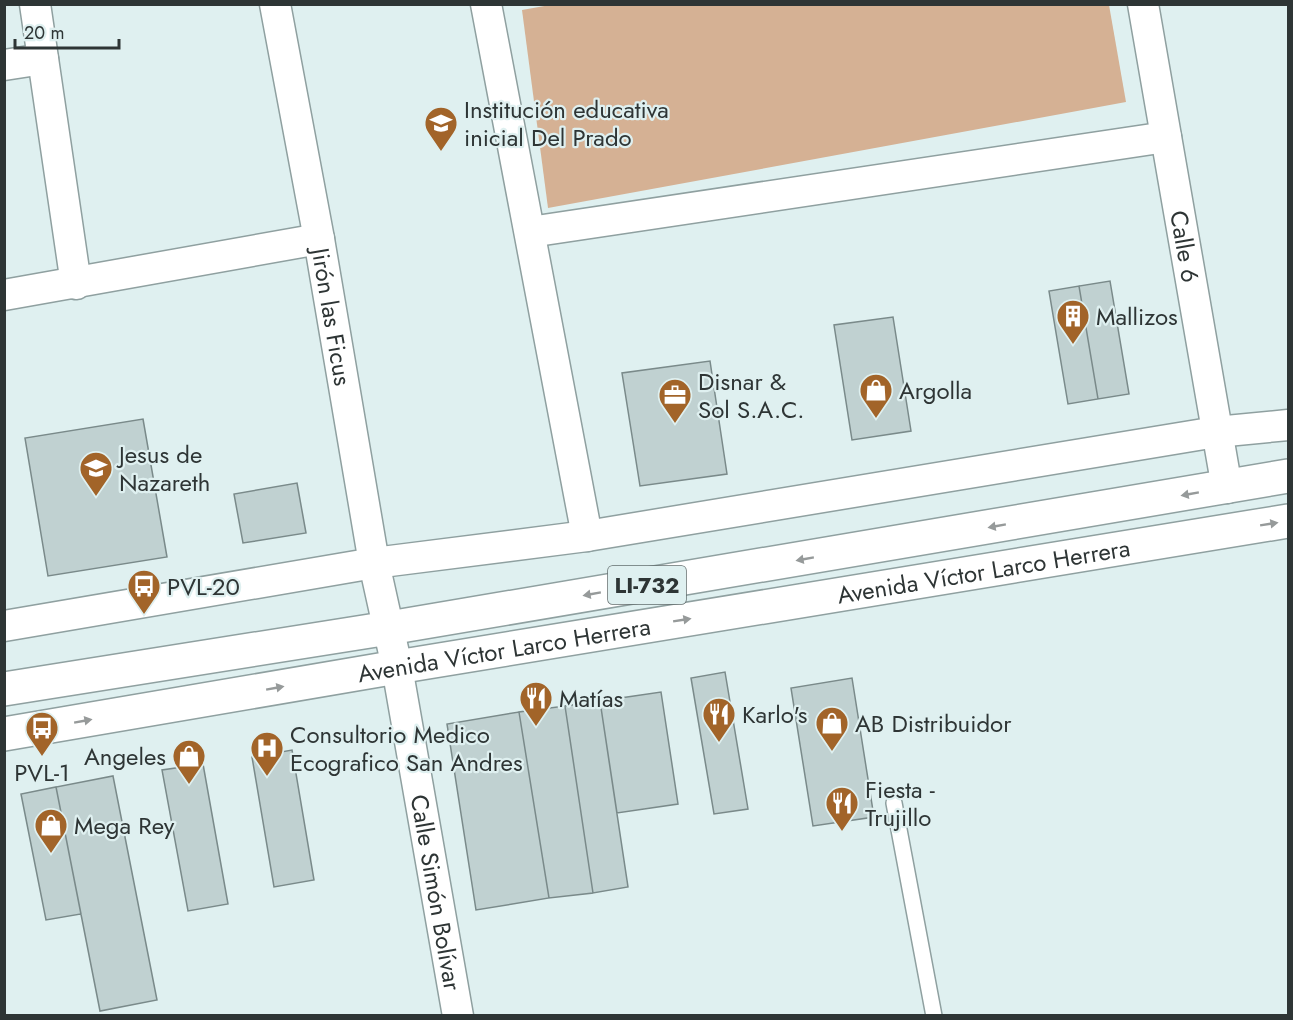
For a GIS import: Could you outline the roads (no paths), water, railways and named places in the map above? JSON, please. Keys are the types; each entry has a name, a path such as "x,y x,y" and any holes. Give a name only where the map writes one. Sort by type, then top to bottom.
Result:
{"main road":[{"name":"Avenida Víctor Larco Herrera","path":"4,689 389,628 1288,476"},
{"name":"Avenida Víctor Larco Herrera","path":"4,734 1288,521"}],"street":[{"path":"35,4 76,284"},
{"path":"486,4 587,536"},
{"name":"Calle 6","path":"1143,4 1227,488"},
{"name":"Jirón las Ficus","path":"275,5 319,238 374,563 389,628"},
{"path":"4,65 43,59"},
{"path":"530,232 1166,137"},
{"path":"4,295 76,284 319,238"},
{"path":"4,626 374,563 587,536 1216,432 1288,425"},
{"name":"Calle Simón Bolívar","path":"389,628 458,1016"}],"lane":[{"path":"894,803 934,1016"}],"place":[{"name":"Institución educativa inicial Del Prado","path":"441,152"},
{"name":"Mallizos","path":"1073,345"},
{"name":"Argolla","path":"876,419"},
{"name":"Disnar & Sol S.A.C.","path":"675,424"},
{"name":"Jesus de Nazareth","path":"96,497"},
{"name":"PVL-20","path":"144,615"},
{"name":"Matías","path":"536,727"},
{"name":"Karlo's","path":"719,743"},
{"name":"AB Distribuidor","path":"832,752"},
{"name":"PVL-1","path":"42,757"},
{"name":"Consultorio Medico Ecografico San Andres","path":"267,777"},
{"name":"Angeles","path":"189,785"},
{"name":"Fiesta - Trujillo","path":"842,832"},
{"name":"Mega Rey","path":"51,854"}]}
